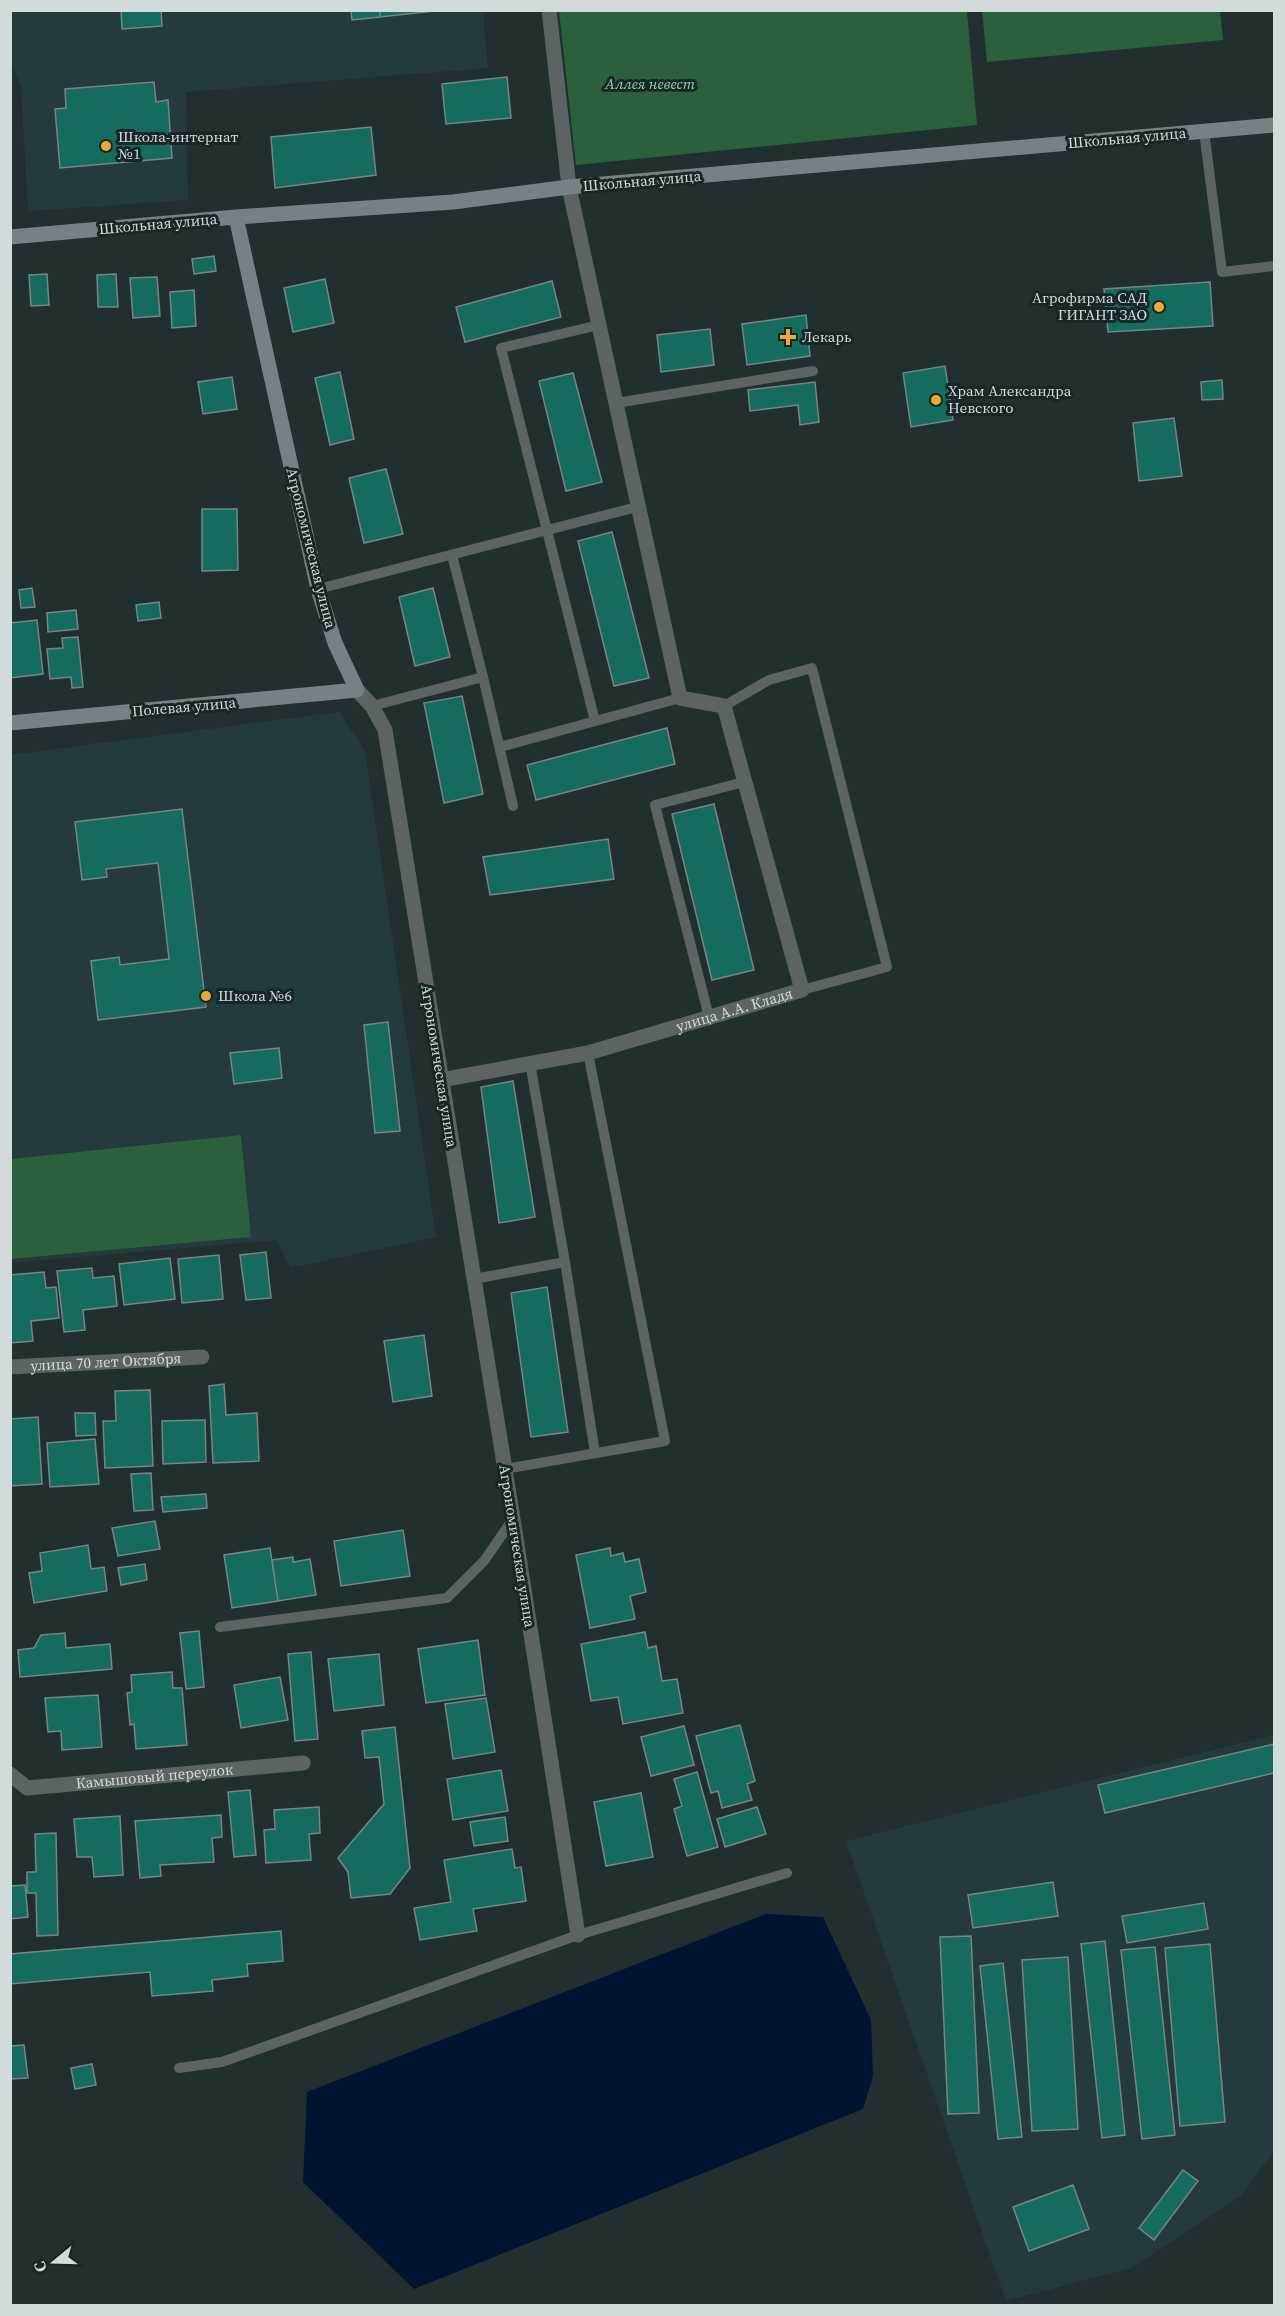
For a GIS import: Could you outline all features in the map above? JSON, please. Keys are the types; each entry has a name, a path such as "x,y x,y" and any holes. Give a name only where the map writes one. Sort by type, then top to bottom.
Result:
{"street":[{"path":"549,10 569,187 680,698 724,706"},
{"name":"Школьная улица","path":"10,237 236,217 453,202 569,187 1275,125"},
{"name":"Агрономическая улица","path":"236,217 318,589 335,643 357,690 372,706 385,730 578,1935"},
{"name":"Полевая улица","path":"10,723 357,690"},
{"name":"улица А.А. Кладя","path":"441,1080 588,1053 802,990 724,706"},
{"name":"улица 70 лет Октября","path":"10,1367 202,1357"},
{"name":"Камышовый переулок","path":"10,1774 27,1788 303,1763"}],"lane":[{"path":"1204,131 1222,272 1275,266"},
{"path":"595,721 501,348 599,325"},
{"path":"616,403 813,371"},
{"path":"318,589 638,507"},
{"path":"452,555 513,806"},
{"path":"724,706 769,680 812,668 887,967 802,990"},
{"path":"372,706 483,677"},
{"path":"500,747 680,698"},
{"path":"709,1017 655,805 744,782"},
{"path":"505,1469 665,1441 588,1053"},
{"path":"530,1064 565,1262 595,1453"},
{"path":"474,1279 565,1262"},
{"path":"220,1627 447,1598 484,1561 513,1519"},
{"path":"178,2068 222,2062 578,1935 787,1873"}],"shaded area":[{"name":"Школа-интернат №1","path":"10,11 483,11 488,68 186,92 188,200 28,211 21,87 11,63"},
{"name":"Школа №6","path":"339,712 365,751 436,1237 290,1268 277,1240 11,1263 10,755"},
{"path":"1274,1735 1274,2150 1241,2196 1131,2268 1006,2301 846,1841"}],"green space":[{"name":"Аллея невест","path":"559,11 967,11 977,125 576,165"},
{"path":"982,11 1220,11 1223,40 987,62"},
{"path":"241,1135 251,1237 11,1259 11,1159"}],"water":[{"path":"766,1914 823,1917 871,2020 873,2076 863,2109 414,2289 303,2182 307,2092"}],"building":[{"path":"121,10 161,10 162,26 122,29"},
{"path":"351,10 380,10 380,17 352,20"},
{"path":"380,10 444,10 380,17"},
{"path":"507,77 511,118 446,124 442,84"},
{"path":"154,82 156,102 168,100 172,158 60,168 55,109 66,108 65,89"},
{"path":"371,127 376,175 275,188 271,137"},
{"path":"214,256 216,271 194,274 192,259"},
{"path":"47,274 49,305 31,306 29,275"},
{"path":"116,274 118,307 98,307 97,275"},
{"path":"157,277 160,316 133,318 130,278"},
{"path":"325,279 334,323 293,332 284,288"},
{"path":"552,281 561,317 465,342 456,307"},
{"name":"Агрофирма САД ГИГАНТ ЗАО","path":"1210,282 1213,326 1108,332 1104,289"},
{"path":"194,290 196,326 172,328 170,292"},
{"path":"806,315 810,356 747,365 742,324"},
{"path":"710,329 714,365 661,372 657,335"},
{"path":"945,366 953,420 911,427 903,373"},
{"path":"340,372 354,439 330,445 315,378"},
{"path":"573,373 602,482 566,491 539,381"},
{"path":"232,377 237,409 203,414 198,382"},
{"path":"1222,380 1223,399 1202,400 1201,382"},
{"path":"815,382 819,422 800,425 798,405 750,411 748,390"},
{"path":"1174,418 1182,476 1139,481 1133,423"},
{"path":"386,469 403,534 364,543 349,478"},
{"path":"202,509 237,509 238,570 202,571"},
{"path":"612,532 649,678 614,686 578,541"},
{"path":"32,588 35,607 21,608 19,590"},
{"path":"433,588 450,657 415,666 399,597"},
{"path":"159,602 161,618 138,621 136,605"},
{"path":"76,610 78,629 48,632 47,613"},
{"path":"37,620 43,674 10,678 10,623"},
{"path":"78,637 83,687 72,688 71,677 50,679 47,649 63,648 62,638"},
{"path":"462,696 483,794 444,803 424,703"},
{"path":"667,728 675,764 536,800 527,765"},
{"path":"714,804 754,970 712,980 672,814"},
{"path":"182,809 206,1007 98,1020 91,961 119,957 120,965 169,959 158,863 106,869 107,877 82,880 75,822"},
{"path":"608,839 614,879 490,895 483,857"},
{"path":"388,1022 400,1131 375,1133 364,1025"},
{"path":"279,1048 282,1078 234,1084 230,1053"},
{"path":"513,1081 535,1217 499,1223 481,1087"},
{"path":"266,1252 271,1298 246,1300 240,1255"},
{"path":"219,1255 223,1299 182,1303 178,1259"},
{"path":"170,1258 175,1299 124,1305 119,1264"},
{"path":"92,1268 93,1278 114,1276 117,1306 83,1310 85,1330 64,1332 57,1271"},
{"path":"44,1272 46,1288 56,1287 59,1318 31,1321 33,1341 10,1343 10,1275"},
{"path":"547,1287 568,1432 531,1437 511,1293"},
{"path":"424,1335 432,1396 393,1402 384,1341"},
{"path":"224,1384 226,1415 257,1413 259,1461 213,1463 209,1386"},
{"path":"150,1390 153,1466 105,1468 103,1421 116,1421 115,1391"},
{"path":"75,1413 95,1413 96,1435 76,1436"},
{"path":"38,1417 42,1484 10,1486 10,1419"},
{"path":"205,1420 206,1462 163,1464 162,1421"},
{"path":"95,1439 99,1484 50,1487 47,1443"},
{"path":"151,1473 153,1510 134,1511 131,1474"},
{"path":"206,1494 207,1508 163,1512 161,1497"},
{"path":"155,1521 160,1549 118,1556 112,1528"},
{"path":"403,1530 410,1576 341,1586 334,1541"},
{"path":"88,1545 91,1569 104,1567 107,1591 34,1603 29,1573 42,1571 40,1553"},
{"path":"270,1548 278,1601 232,1608 224,1555"},
{"path":"610,1548 611,1556 623,1553 625,1562 639,1559 646,1592 630,1596 635,1619 590,1628 576,1555"},
{"path":"293,1557 293,1562 310,1559 316,1595 278,1601 272,1560"},
{"path":"145,1564 147,1580 121,1585 118,1568"},
{"path":"199,1631 204,1687 186,1689 180,1633"},
{"path":"645,1632 648,1648 656,1646 662,1681 677,1679 683,1713 623,1724 618,1697 591,1701 581,1644"},
{"path":"65,1633 66,1648 110,1644 112,1669 20,1677 18,1650 34,1648 41,1635"},
{"path":"478,1640 485,1695 426,1703 418,1649"},
{"path":"311,1652 318,1739 295,1741 288,1654"},
{"path":"379,1654 384,1705 334,1711 328,1659"},
{"path":"172,1672 173,1688 182,1688 187,1745 136,1749 134,1724 130,1725 127,1693 132,1692 131,1675"},
{"path":"280,1677 288,1720 241,1728 234,1685"},
{"path":"98,1695 102,1747 62,1750 61,1731 48,1732 45,1698"},
{"path":"486,1698 495,1752 453,1759 445,1704"},
{"path":"740,1725 755,1781 747,1784 752,1800 722,1808 718,1791 711,1793 696,1736"},
{"path":"684,1726 694,1765 651,1776 641,1737"},
{"path":"395,1727 410,1868 390,1894 351,1898 348,1872 338,1858 384,1804 379,1757 365,1758 362,1731"},
{"path":"1274,1744 1274,1773 1105,1813 1098,1785"},
{"path":"501,1770 508,1811 453,1820 447,1779"},
{"path":"697,1772 718,1847 687,1856 674,1809 682,1806 674,1779"},
{"path":"250,1790 256,1855 234,1857 228,1792"},
{"path":"641,1793 653,1857 606,1866 594,1802"},
{"path":"319,1807 320,1833 309,1834 311,1860 266,1863 264,1830 275,1829 274,1810"},
{"path":"757,1807 766,1834 725,1847 717,1819"},
{"path":"221,1815 222,1837 212,1838 214,1862 160,1865 161,1876 140,1878 135,1821"},
{"path":"120,1816 123,1875 94,1877 92,1857 77,1857 74,1819"},
{"path":"505,1817 508,1841 474,1846 470,1822"},
{"path":"56,1833 58,1935 37,1936 36,1893 27,1893 27,1872 36,1872 35,1834"},
{"path":"512,1849 515,1868 521,1867 526,1901 473,1909 477,1931 420,1940 414,1908 451,1902 444,1860"},
{"path":"1053,1882 1058,1916 973,1928 968,1895"},
{"path":"25,1885 28,1917 10,1919 10,1886"},
{"path":"1204,1903 1208,1929 1127,1943 1122,1916"},
{"path":"281,1931 283,1961 247,1964 248,1976 212,1980 213,1991 152,1996 150,1972 10,1984 10,1954"},
{"path":"971,1936 979,2113 948,2114 940,1937"},
{"path":"1105,1941 1125,2135 1102,2138 1081,1944"},
{"path":"1210,1944 1225,2122 1180,2126 1165,1948"},
{"path":"1155,1947 1175,2135 1142,2139 1121,1950"},
{"path":"1068,1957 1078,2129 1032,2131 1022,1960"},
{"path":"1003,1963 1022,2137 998,2139 980,1966"},
{"path":"24,2045 28,2078 10,2079 10,2046"},
{"path":"92,2064 96,2085 75,2089 71,2068"},
{"path":"1183,2170 1198,2181 1154,2240 1139,2228"},
{"path":"1073,2185 1089,2229 1029,2251 1013,2207"}],"place":[{"name":"Школа-интернат №1","path":"106,146"},
{"name":"Агрофирма САД ГИГАНТ ЗАО","path":"1159,307"},
{"name":"Лекарь","path":"788,337"},
{"name":"Храм Александра Невского","path":"936,400"},
{"name":"Школа №6","path":"206,996"}]}
